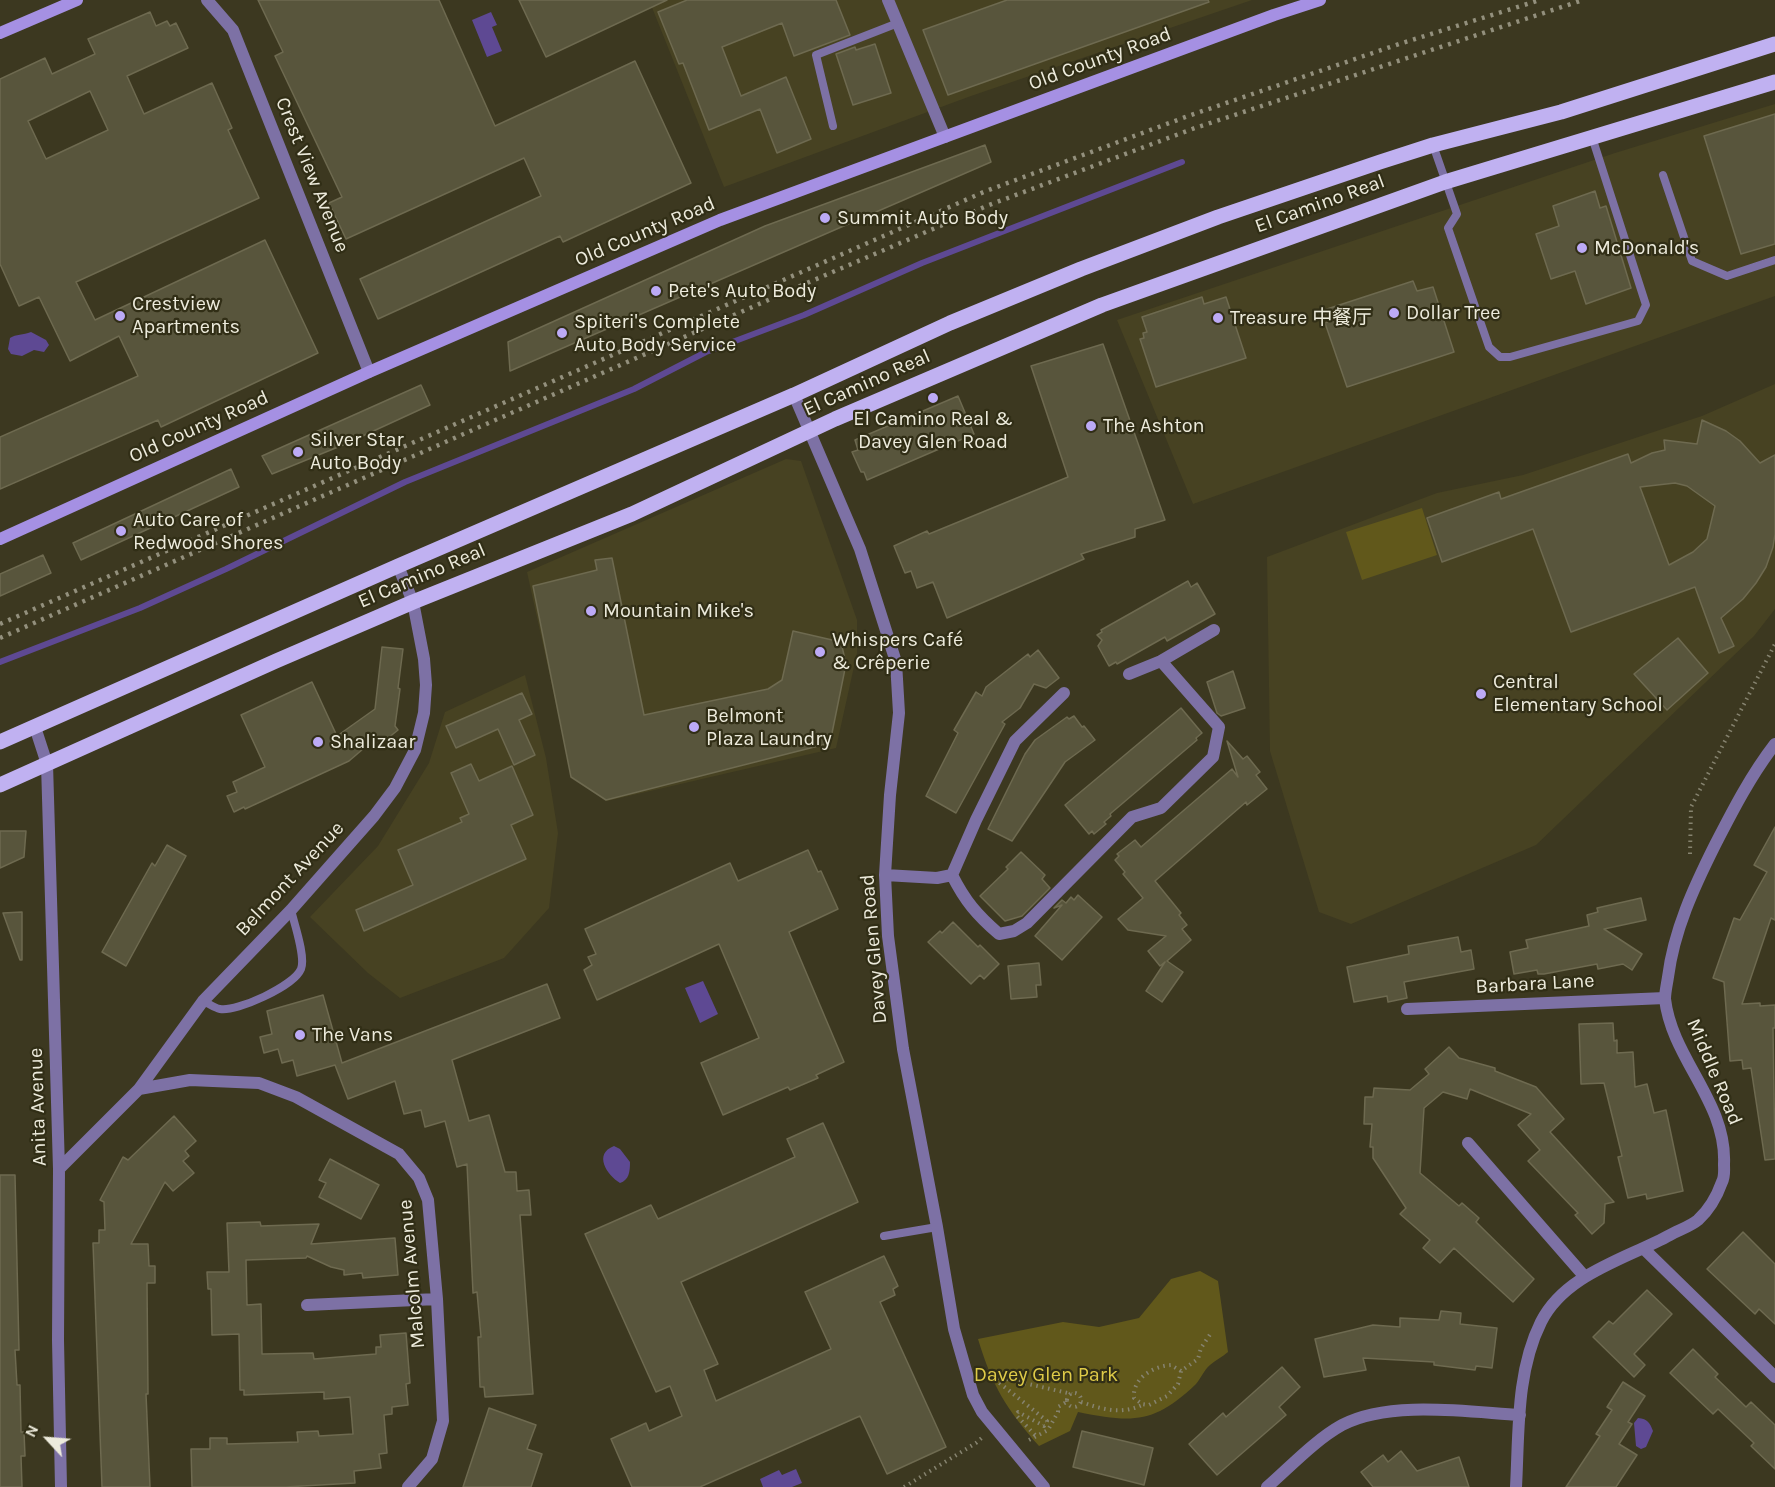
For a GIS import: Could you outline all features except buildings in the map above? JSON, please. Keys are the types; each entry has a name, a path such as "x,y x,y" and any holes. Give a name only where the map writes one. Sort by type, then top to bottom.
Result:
{"main road":[{"name":"El Camino Real","path":"0,742 794,395 950,323 1091,266 1238,210 1433,145 1561,112 1775,44"},
{"name":"El Camino Real","path":"0,785 413,602 632,514 966,362 1102,305 1446,182 1775,82"}],"street":[{"path":"0,33 77,0"},
{"name":"Crest View Avenue","path":"207,0 233,30 369,372"},
{"path":"888,0 945,136"},
{"name":"Old County Road","path":"0,539 369,372 720,220 1320,0"},
{"name":"Davey Glen Road","path":"794,395 860,549 896,662 899,713 890,795 885,875 888,936 903,1049 954,1329 973,1395 993,1428 1044,1487"},
{"name":"Belmont Avenue","path":"59,1169 139,1089 202,1001 291,910 374,816 395,788 416,750 424,713 426,685 424,659 413,602 398,567"},
{"path":"1130,674 1161,661 1214,630"},
{"path":"952,875 963,897 979,917 999,934 1014,931 1027,923 1132,817 1161,808 1213,757 1219,727 1161,661"},
{"path":"952,875 1015,741 1064,693"},
{"name":"Anita Avenue","path":"35,727 47,765 59,1169 58,1340 61,1487"},
{"name":"Middle Road","path":"1516,1487 1520,1415 1530,1347 1542,1320 1558,1299 1584,1277 1644,1250 1697,1221 1713,1202 1724,1179 1725,1153 1718,1122 1671,1027 1665,998 1671,953 1680,922 1727,820 1750,780 1775,744"},
{"path":"885,875 937,878 952,875"},
{"name":"Barbara Lane","path":"1407,1009 1665,998"},
{"name":"Malcolm Avenue","path":"139,1089 190,1080 258,1083 296,1097 399,1154 419,1178 428,1200 437,1299 443,1421 432,1459 408,1487"},
{"path":"1468,1143 1584,1277"},
{"path":"1644,1250 1775,1377"},
{"path":"308,1305 437,1299"},
{"path":"1267,1487 1308,1450 1342,1425 1366,1416 1426,1409 1520,1415"}],"lane":[{"path":"833,126 816,55 898,23"},
{"path":"1433,145 1456,214 1448,228 1489,348 1500,357 1510,357 1638,321 1647,305 1592,137"},
{"path":"1663,175 1692,261 1727,276 1775,260"},
{"path":"202,1001 220,1009 244,1005 282,986 301,969 302,958 291,910"},
{"path":"884,1236 937,1227"}],"path":[{"path":"1690,854 1691,807 1775,644"},
{"path":"1181,1371 1198,1359 1201,1348 1211,1333"},
{"path":"1081,1402 1109,1410 1123,1410 1158,1401 1173,1391 1181,1376 1181,1371 1176,1366 1166,1365 1151,1370 1143,1376 1133,1394 1134,1398 1142,1404"},
{"path":"1035,1435 1016,1415 1018,1412 1044,1426 1047,1421 997,1381 998,1377 1080,1396 1081,1402"},
{"path":"1029,1440 1048,1430 1058,1407 1068,1401 1072,1394"},
{"path":"1068,1401 1074,1407 1081,1402"},
{"path":"904,1487 976,1443 993,1428"}],"shaded area":[{"path":"649,0 1252,0 971,96 724,187"},
{"path":"491,12 497,25 492,27 502,51 487,57 472,20"},
{"path":"1775,104 1775,296 1193,504 1117,320 1615,153"},
{"path":"31,332 46,340 49,345 44,352 34,350 22,356 11,354 8,349 10,338"},
{"name":"Central Elementary School","path":"1775,384 1775,609 1754,636 1536,845 1351,924 1319,912 1270,751 1267,557 1437,493 1523,475 1702,416"},
{"path":"786,459 801,461 857,620 857,653 836,748 607,801 572,776 527,572"},
{"path":"525,675 546,758 558,833 549,908 504,958 400,998 368,973 310,917 378,846 429,763 445,712"},
{"path":"703,981 718,1014 700,1023 685,988"},
{"path":"614,1146 620,1149 630,1162 628,1175 620,1183 607,1170 603,1159 604,1154"},
{"path":"1638,1418 1648,1422 1653,1431 1646,1447 1641,1449 1636,1446 1634,1423"},
{"path":"796,1469 802,1483 792,1487 763,1487 760,1479 779,1470 782,1475"}],"green space":[{"path":"1422,508 1437,555 1362,580 1346,532"},
{"name":"Davey Glen Park","path":"1200,1271 1218,1281 1228,1352 1208,1367 1196,1384 1168,1407 1142,1417 1128,1419 1078,1412 1070,1431 1039,1446 1002,1397 978,1339 1063,1322 1099,1327 1139,1318 1171,1279"}],"waterway":[{"path":"0,662 140,608 405,482 634,389 706,352 804,315 922,263 1182,162"}],"railway":[{"path":"0,624 986,191 1191,115 1399,44 1540,0"},
{"path":"0,638 989,205 1195,128 1583,0"}],"place":[{"name":"Summit Auto Body","path":"825,218"},
{"name":"McDonald's","path":"1582,248"},
{"name":"Pete's Auto Body","path":"656,291"},
{"name":"Dollar Tree","path":"1394,313"},
{"name":"Crestview Apartments","path":"120,316"},
{"name":"Treasure 中餐厅","path":"1218,318"},
{"name":"Spiteri's Complete Auto Body Service","path":"562,333"},
{"name":"El Camino Real & Davey Glen Road","path":"933,398"},
{"name":"The Ashton","path":"1091,426"},
{"name":"Silver Star Auto Body","path":"298,452"},
{"name":"Auto Care of Redwood Shores","path":"121,531"},
{"name":"Mountain Mike's","path":"591,611"},
{"name":"Whispers Café & Crêperie","path":"820,652"},
{"name":"Central Elementary School","path":"1481,694"},
{"name":"Belmont Plaza Laundry","path":"694,727"},
{"name":"Shalizaar","path":"318,742"},
{"name":"The Vans","path":"300,1035"}]}
